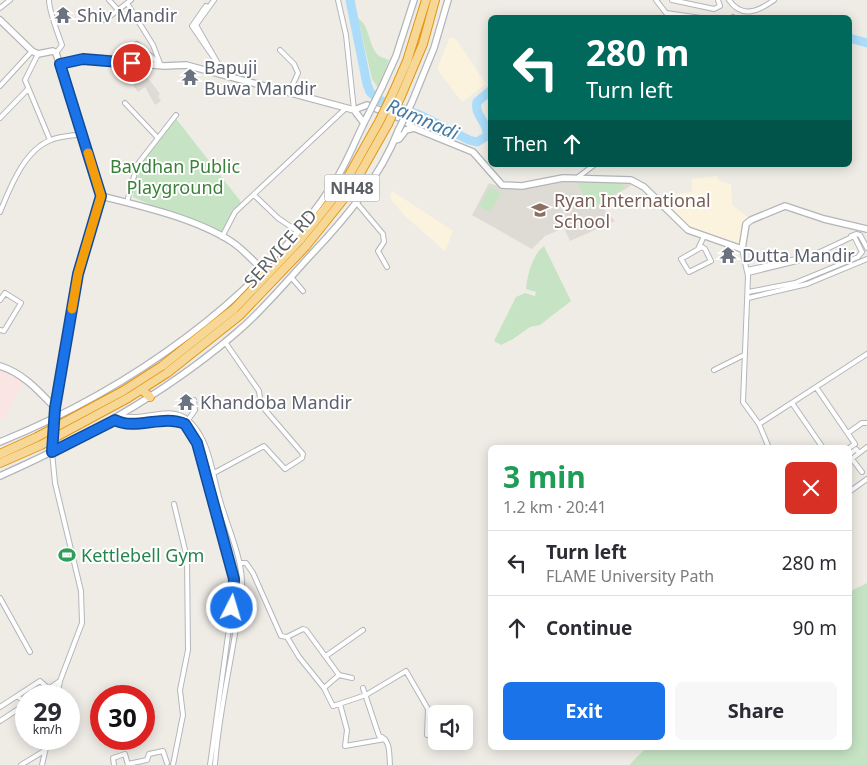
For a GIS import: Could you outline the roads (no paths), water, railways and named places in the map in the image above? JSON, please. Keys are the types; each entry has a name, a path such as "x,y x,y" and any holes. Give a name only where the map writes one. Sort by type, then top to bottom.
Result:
{"highway":[{"name":"NH48","path":"0,454 37,437 123,391 162,366 234,309 300,240 342,186 380,120 407,61 426,0"},
{"name":"NH48","path":"0,463 77,427 142,390 192,355 240,315 306,246 350,191 388,124 418,58 436,0"},
{"path":"142,390 150,397"}],"street":[{"path":"0,8 10,0"},
{"path":"50,0 51,15 58,28 62,45 56,53"},
{"path":"109,0 118,10"},
{"path":"212,0 194,25 224,76"},
{"path":"338,0 346,35 354,110"},
{"name":"SERVICE RD","path":"0,442 54,419 95,398 156,358 228,303 262,270 297,231 335,181 396,56 414,0"},
{"path":"123,424 125,417 246,324 325,241 356,202 395,140 434,48 448,0"},
{"path":"656,0 666,13 680,15"},
{"path":"672,0 714,9 720,6 718,0"},
{"path":"729,0 740,11 747,12 774,0"},
{"path":"104,20 129,2 153,45 159,65"},
{"path":"0,20 32,51 38,54 53,51 56,53"},
{"path":"137,44 156,60 159,65"},
{"path":"280,50 294,64 298,73 289,93"},
{"path":"0,86 32,51"},
{"path":"56,53 101,196 78,274 54,419 52,452 55,483 81,591 82,612 82,623 78,639 59,685"},
{"path":"38,54 25,80 50,140"},
{"path":"60,64 83,59 96,59 159,65 186,65 354,110 365,120"},
{"path":"0,118 28,89"},
{"path":"125,103 157,138"},
{"path":"354,110 367,105 402,118 414,128 473,152 502,185 522,186 560,178 617,179 638,182 688,230 742,249"},
{"path":"222,237 235,212 346,108"},
{"path":"127,202 137,165 176,115"},
{"path":"395,140 399,139 409,128 414,128"},
{"path":"0,212 23,164 50,140 82,134"},
{"path":"577,178 591,167"},
{"path":"254,195 278,218 297,231"},
{"path":"101,196 169,214 222,237 242,250 281,288"},
{"path":"356,202 383,234 384,242 378,251 387,267"},
{"path":"768,445 759,424 743,402 748,292 747,271 742,249 746,224 784,206 824,219 867,229"},
{"path":"747,271 807,257 856,234 860,236 867,248"},
{"path":"698,249 706,249 711,262 689,272 681,260 698,249 704,236"},
{"path":"747,271 805,260 854,236 862,252 858,256 811,278 748,292"},
{"path":"748,298 807,284 867,259"},
{"path":"291,277 303,291"},
{"path":"0,300 6,293 21,303 4,331 0,330"},
{"path":"214,473 264,446 285,469 302,458 303,454 262,405 259,391 225,342"},
{"path":"714,370 744,354"},
{"path":"759,424 867,354"},
{"path":"0,366 10,369 33,385 55,408"},
{"path":"816,387 855,444 852,446"},
{"path":"188,420 195,410 194,400"},
{"path":"792,403 821,445"},
{"path":"0,476 115,420 125,417 168,413 188,420 203,444 214,473 234,550 240,564 242,579 229,671 217,734 215,765"},
{"path":"115,420 123,424 169,419 185,424 197,443 234,580 234,592 210,765"},
{"path":"848,433 862,423 867,423"},
{"path":"852,457 867,447"},
{"path":"852,460 862,472"},
{"path":"852,490 867,479"},
{"path":"173,765 183,715 180,690 188,650 187,558 174,504"},
{"path":"240,564 246,564 253,573 280,633 287,637 324,688 334,706 366,695 406,671 428,709 427,735"},
{"path":"234,580 242,579"},
{"path":"0,598 30,652"},
{"path":"287,637 303,629 306,630 339,675 352,678"},
{"path":"326,656 363,630"},
{"path":"324,688 339,675"},
{"path":"34,685 40,681 44,685"},
{"path":"54,685 60,681"},
{"path":"363,688 379,736 385,739"},
{"path":"0,707 15,697"},
{"path":"340,704 347,730 345,746 385,739"},
{"path":"0,720 15,711"},
{"path":"385,739 390,765"},
{"path":"21,765 44,751"},
{"path":"42,765 44,751"},
{"path":"114,765 114,757 125,754 128,765 147,760 149,754 163,751 168,763"}],"waterway":[{"name":"Ramnadi","path":"350,0 367,84 370,92 379,100 420,115 469,140 477,142 487,136 486,127 478,111 477,102 488,93"},
{"name":"Ramnadi","path":"852,39 867,43"}],"place":[{"name":"Shiv Mandir","path":"63,15"},
{"name":"Bapuji Buwa Mandir","path":"190,77"},
{"name":"Ryan International School","path":"540,210"},
{"name":"Dutta Mandir","path":"728,255"},
{"name":"Khandoba Mandir","path":"186,402"},
{"name":"Kettlebell Gym","path":"67,555"}],"park label":[{"name":"Bavdhan Public Playground","path":"175,176"}]}
